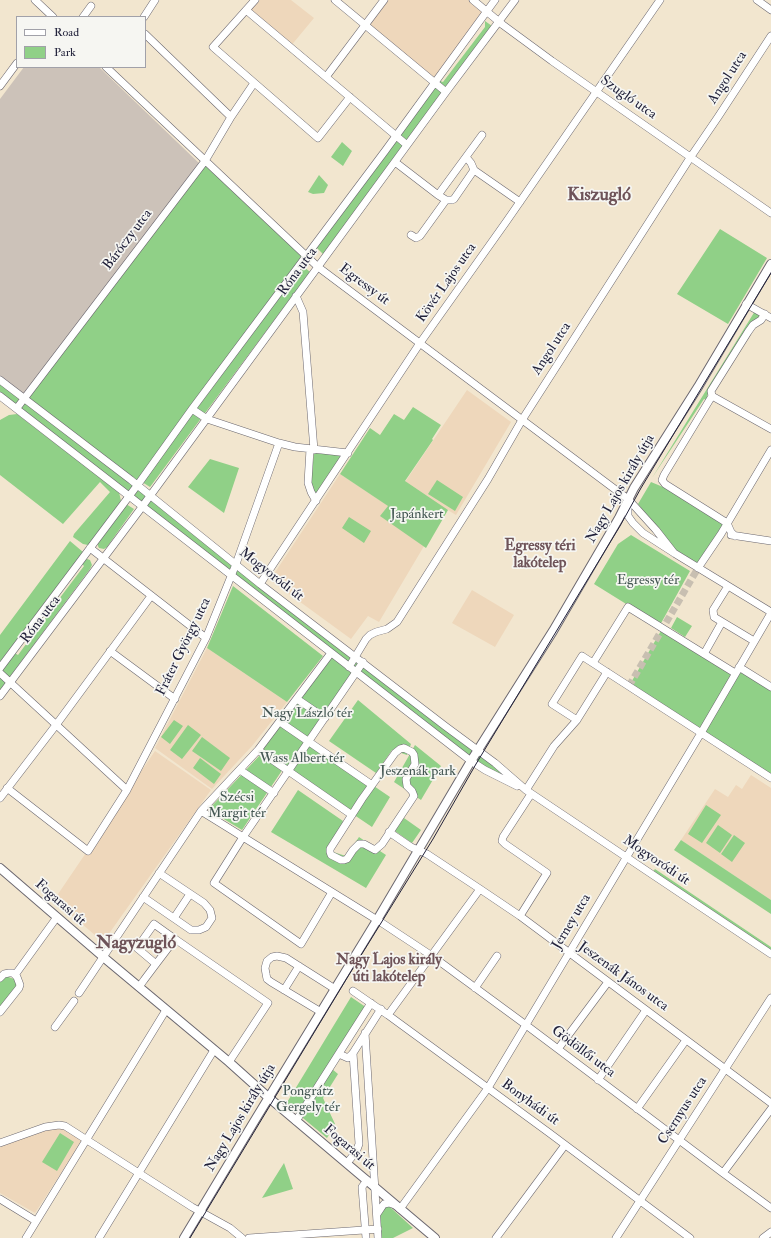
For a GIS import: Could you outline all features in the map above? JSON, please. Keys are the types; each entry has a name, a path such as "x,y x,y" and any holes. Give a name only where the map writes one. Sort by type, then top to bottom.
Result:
{"main road":[{"name":"Nagy Lajos király útja","path":"184,1238 268,1097 377,920 471,761 557,624 619,518 628,499 698,387 771,264"},
{"name":"Fogarasi út","path":"0,868 435,1238"}],"street":[{"path":"35,0 52,16"},
{"path":"145,16 155,0"},
{"path":"254,0 213,46 318,138 350,97"},
{"path":"335,0 446,92"},
{"path":"326,77 384,0"},
{"name":"Szugló utca","path":"473,0 498,22 690,158 771,213"},
{"name":"Róna utca","path":"0,668 137,486 192,409 396,136 495,0"},
{"name":"Róna utca","path":"0,696 103,559 515,0"},
{"name":"Kövér Lajos utca","path":"260,584 420,343 660,0"},
{"path":"757,0 771,10"},
{"path":"84,16 91,6"},
{"path":"246,10 407,145"},
{"path":"146,35 231,117"},
{"name":"Angol utca","path":"349,667 370,635 392,627 397,622 488,479 522,420 690,158 718,118 771,36"},
{"path":"0,86 16,64"},
{"name":"Egressy út","path":"107,68 318,267 628,499 656,530 674,553"},
{"name":"Báróczy utca","path":"16,408 205,161 231,117 254,83"},
{"path":"438,194 482,134"},
{"path":"466,157 474,170 520,202"},
{"path":"395,162 446,200 452,200 454,198 474,170"},
{"path":"411,235 416,238 420,236 446,200"},
{"path":"296,296 303,312 312,450 308,483 316,501"},
{"path":"746,304 768,316"},
{"path":"735,536 731,532 727,523 664,484 663,477 712,396 711,392 748,332 754,325 768,316"},
{"name":"Mogyoródi út","path":"0,380 149,495 260,584 495,763 528,792"},
{"name":"Mogyoródi út","path":"0,396 471,761 485,770 528,792 771,954"},
{"path":"712,396 771,429"},
{"path":"192,409 206,419 279,443 312,450 348,453"},
{"name":"Fráter György utca","path":"7,788 88,851 127,790 206,638 236,564 279,443"},
{"path":"698,568 721,534 771,450"},
{"name":"Egressy út","path":"628,499 628,516 638,529 698,568 771,612"},
{"path":"651,538 655,539 658,537 656,530"},
{"path":"721,534 771,541"},
{"path":"90,548 206,638"},
{"path":"728,586 713,610 714,617 754,641"},
{"path":"0,798 151,596"},
{"path":"593,663 628,607 735,673"},
{"name":"Jerney utca","path":"398,1207 488,1088 701,733 771,612"},
{"path":"704,654 722,622"},
{"path":"110,651 175,698"},
{"path":"80,992 142,897 201,812 258,750 331,653"},
{"path":"577,720 552,704 582,656 771,778"},
{"path":"332,892 301,944 214,883 243,837 363,662"},
{"path":"739,666 771,687"},
{"path":"520,916 547,873 505,844 502,841 502,837 554,746 577,720 607,672"},
{"path":"0,673 127,790"},
{"path":"297,699 325,718"},
{"path":"280,722 372,785"},
{"path":"404,748 412,752 414,755 415,764 406,779 407,786 412,791 414,796 382,844 375,850 364,844 359,844 347,859 341,860 331,855 330,849 372,785 397,751 404,748"},
{"path":"258,750 352,815"},
{"path":"240,770 274,793"},
{"name":"Gödöllői utca","path":"201,812 377,920 432,956 771,1208"},
{"path":"389,832 418,850"},
{"name":"Jeszenák János utca","path":"418,850 427,854 520,916 771,1103"},
{"path":"142,897 192,930 199,930 206,927 212,918 210,910 204,903 159,873"},
{"path":"388,1015 480,889"},
{"path":"174,918 190,894"},
{"path":"12,974 57,917"},
{"path":"156,964 137,948 154,924 268,1003 228,1062"},
{"path":"140,987 175,939"},
{"path":"475,988 497,956"},
{"path":"321,1012 271,982 267,978 265,968 267,961 272,957 282,957 335,989"},
{"path":"284,990 299,966"},
{"path":"0,978 4,974 12,974 19,981 20,985 0,1012"},
{"path":"558,1049 608,982"},
{"name":"Bonyhádi út","path":"353,991 381,1009 690,1238"},
{"name":"Csernyus utca","path":"616,1238 726,1069 768,1011 771,998"},
{"path":"55,1027 74,1000"},
{"path":"296,1121 371,1003"},
{"path":"339,1054 348,1058 353,1053 381,1009"},
{"path":"26,1238 166,1010"},
{"path":"598,1080 646,1010"},
{"path":"365,1033 378,1238"},
{"path":"637,1109 686,1040"},
{"path":"99,1238 214,1050"},
{"path":"347,1163 356,1152 359,1144 353,1053"},
{"path":"723,1173 771,1109"},
{"path":"0,1143 53,1125 65,1126 200,1211 230,1228 242,1238"},
{"path":"496,1238 565,1145"},
{"path":"365,1234 362,1187 367,1180"},
{"path":"0,1199 36,1221"},
{"path":"377,1215 384,1204 389,1203 398,1207"},
{"path":"249,1238 365,1234 378,1230"},
{"path":"763,1238 771,1232"}],"shaded area":[{"path":"255,0 291,0 314,18 290,47 246,10"},
{"path":"385,0 471,0 485,11 434,82 367,25"},
{"path":"23,68 100,68 201,165 23,398 0,379 0,99"},
{"path":"467,390 511,422 456,515 446,509 379,622 368,616 351,639 270,580 340,474 389,506"},
{"path":"472,590 514,615 495,647 452,623"},
{"path":"207,648 287,702 252,746 212,789 155,748"},
{"path":"155,751 211,790 103,942 54,900"},
{"path":"751,775 771,788 771,900 681,840 715,789 728,797 736,785 742,789"},
{"path":"58,1127 65,1129 82,1141 35,1213 0,1193 0,1146 48,1128"}],"green space":[{"path":"485,21 492,26 323,254 316,247 440,81 443,82 485,27"},
{"path":"342,142 352,151 343,166 331,157"},
{"path":"205,161 306,256 137,486 526,790 485,770 0,396 0,380 24,398"},
{"path":"319,175 328,185 324,193 313,194 308,192"},
{"path":"720,229 767,258 728,324 677,294"},
{"path":"303,266 310,272 150,487 142,482"},
{"path":"755,311 761,315 712,385 707,396 708,401 704,399 652,478"},
{"name":"Japánkert","path":"413,407 441,425 432,439 433,440 405,481 448,510 426,548 380,516 388,506 340,474 370,428 380,435 394,414 404,420"},
{"path":"17,414 119,492 121,501 88,545 83,544 73,537 74,534 110,492 100,482 63,524 0,475 0,420 9,415"},
{"path":"314,453 342,455 316,497 311,482"},
{"path":"210,459 239,468 224,513 188,487"},
{"path":"437,480 463,497 455,511 428,494"},
{"path":"651,482 673,489 727,523 702,566 674,549 638,504"},
{"path":"126,504 134,509 107,547 104,549 99,548 98,541"},
{"path":"349,517 371,531 364,543 342,528"},
{"name":"Egressy tér","path":"631,535 690,571 660,625 594,584 618,544"},
{"path":"70,541 83,552 0,662 0,635"},
{"path":"87,559 90,560 92,565 90,569 0,690 0,670 13,652 18,655 49,613 45,610 55,596 59,599 84,566 82,564"},
{"path":"233,586 323,656 287,702 207,648"},
{"path":"677,617 692,626 685,637 671,628"},
{"path":"662,629 735,673 739,667 771,684 771,778 629,686"},
{"name":"Nagy László tér","path":"331,656 354,673 309,740 282,721"},
{"path":"358,700 411,744 407,755 392,750 376,773 329,741"},
{"path":"174,720 183,726 170,744 161,737"},
{"name":"Wass Albert tér","path":"280,722 390,797 372,827 258,750"},
{"path":"188,725 201,735 182,759 170,750"},
{"path":"202,737 230,758 221,771 192,751"},
{"name":"Jeszenák park","path":"415,745 441,766 421,800 394,782"},
{"name":"Szécsi Margit tér","path":"261,754 283,769 242,830 212,812 211,807"},
{"path":"200,758 221,774 214,784 193,768"},
{"path":"298,790 343,821 330,851 346,856 359,837 386,855 366,888 271,832"},
{"path":"706,805 721,815 702,843 688,834"},
{"path":"404,818 421,830 412,843 395,831"},
{"path":"718,825 732,835 720,853 706,843"},
{"path":"734,835 745,843 732,862 721,854"},
{"path":"681,840 771,900 771,914 674,850"},
{"path":"655,869 771,947 771,953 652,873"},
{"path":"6,976 14,979 17,985 0,1011 0,981"},
{"name":"Pongrátz Gergely tér","path":"351,997 370,1010 332,1069 338,1074 323,1098 335,1124 327,1138 286,1104"},
{"path":"60,1133 74,1142 57,1171 42,1162"},
{"path":"284,1163 293,1189 262,1198 267,1190"},
{"path":"385,1207 390,1207 413,1228 393,1238 381,1238 380,1215"}],"tunnel":[{"path":"629,686 698,568"}],"tram line":[{"path":"190,1238 433,839 476,764 771,273"}],"district":[{"name":"Kiszugló","path":"599,196"},
{"name":"Egressy téri lakótelep","path":"540,556"},
{"name":"Nagyzugló","path":"136,944"},
{"name":"Nagy Lajos király úti lakótelep","path":"389,970"}]}
